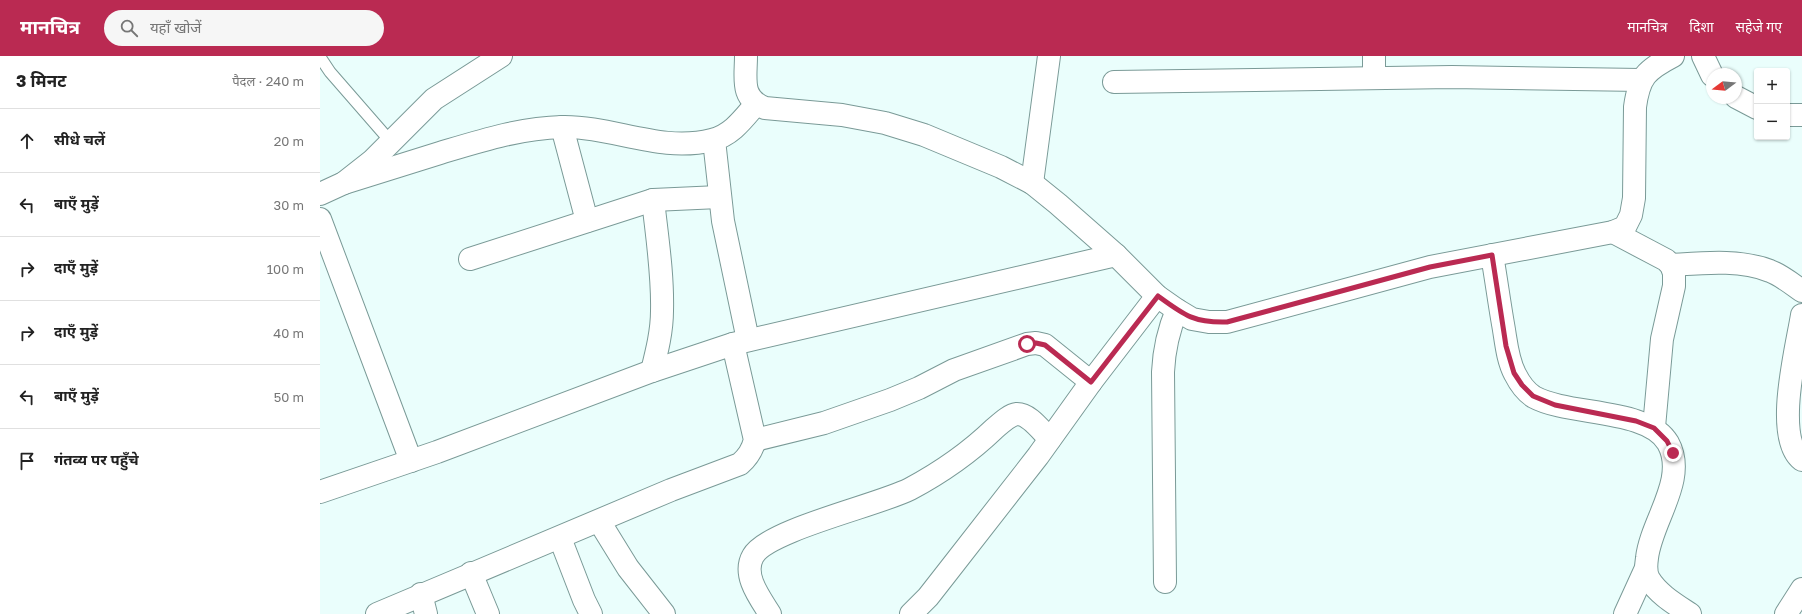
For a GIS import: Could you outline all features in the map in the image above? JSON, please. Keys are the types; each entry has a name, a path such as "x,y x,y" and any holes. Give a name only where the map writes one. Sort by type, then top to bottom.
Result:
{"street":[{"path":"344,183 372,161 434,99 501,56"},
{"path":"746,56 746,84 749,97 756,104 765,108 842,115 885,123 924,135 967,152 1032,183 1116,255 1158,296 1192,319 1209,322 1227,322 1430,267 1613,232 1625,227 1631,215 1634,198 1635,107 1656,64 1452,76 1114,82"},
{"path":"1032,183 1049,56"},
{"path":"1374,56 1374,78"},
{"path":"1703,56 1709,68"},
{"path":"1742,100 1754,106"},
{"path":"320,194 344,183 506,134 562,127 600,131 639,140 670,144 692,144 714,140 738,126 756,104"},
{"path":"1790,115 1802,115"},
{"path":"562,127 587,222"},
{"path":"377,614 424,604 471,573 560,538 671,490 740,464 748,457 753,449 755,440 740,342 729,255 719,196 714,140"},
{"path":"470,259 653,200 719,196"},
{"path":"652,371 659,342 662,311 659,252 653,200"},
{"path":"320,219 411,461"},
{"path":"1613,232 1666,260 1671,264 1674,274 1674,286 1662,339 1654,428"},
{"path":"320,492 411,461 652,371 740,342 1116,255"},
{"path":"1492,255 1506,346 1514,373 1522,385 1533,396 1555,405 1636,421 1654,428 1667,441 1673,453 1674,472 1648,551 1646,568 1625,614"},
{"path":"1671,264 1702,263 1752,265 1771,271 1802,291"},
{"path":"911,614 942,580 1050,439 1091,382 1158,296"},
{"path":"1165,582 1163,372 1164,350 1168,333 1177,310"},
{"path":"1802,315 1788,406 1788,426 1792,445 1797,456 1802,460"},
{"path":"755,440 824,423 919,388 954,370 1027,344 1036,343 1045,345 1091,382"},
{"path":"770,614 755,590 750,576 749,563 759,548 824,519 886,499 911,488 968,451 1003,421 1015,414 1023,415 1050,439"},
{"path":"599,521 628,568 664,614"},
{"path":"560,538 591,614"},
{"path":"1646,568 1648,578 1657,590 1690,614"},
{"path":"471,573 488,614"},
{"path":"1786,614 1802,589"}],"lane":[{"path":"320,56 330,72 391,142"}],"route":[{"path":"1027,344 1036,343 1045,345 1091,382 1147,308 1158,296 1192,319 1209,322 1227,322 1362,284 1430,267 1492,255 1506,346 1514,373 1522,385 1533,396 1555,405 1636,421 1654,428 1667,441 1673,453"}]}
